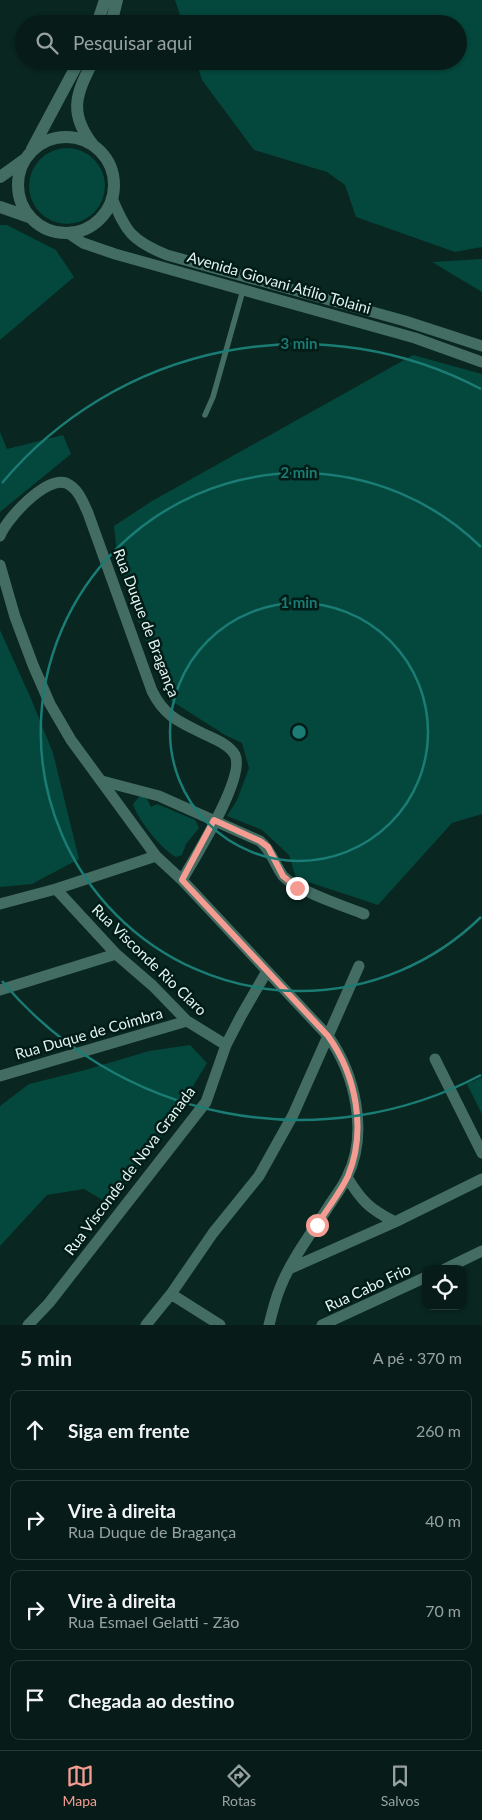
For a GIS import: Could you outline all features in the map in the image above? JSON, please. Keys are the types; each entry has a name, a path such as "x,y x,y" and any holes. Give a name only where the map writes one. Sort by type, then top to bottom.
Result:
{"street":[{"path":"100,15 105,0"},
{"path":"113,15 117,0"},
{"path":"29,216 22,206 18,188 20,170 74,70"},
{"path":"0,207 29,216 47,229 68,233 82,230 96,223 106,212 112,198 114,185 112,171 106,159 86,136 76,110 78,95 89,70"},
{"path":"0,177 44,142 62,137 74,138 85,141 96,148"},
{"name":"Avenida Giovani Atílio Tolaini","path":"112,198 126,230 137,241 167,255 405,321 482,346"},
{"name":"Avenida Giovani Atílio Tolaini","path":"68,233 83,244 115,254 414,338 482,362"},
{"name":"Rua Duque de Bragança","path":"0,536 13,516 43,488 52,483 59,482 67,483 74,488 88,513 158,703 177,721 224,744 234,755 237,762 236,771 227,798 182,880"},
{"path":"0,565 18,625 33,665 50,704 72,740 156,856 182,880 328,1036 346,1065 356,1105 358,1128 356,1154 347,1177 289,1269 279,1289 269,1325"},
{"path":"102,781 160,796 260,841 268,847 283,876 297,888 364,914"},
{"path":"0,904 56,889 156,856"},
{"name":"Rua Visconde Rio Claro","path":"56,889 116,954 153,986 187,1021 226,1045"},
{"path":"0,990 116,954"},
{"path":"146,1325 171,1294 213,1233 259,1176 294,1115 359,966"},
{"name":"Rua Visconde de Nova Granada","path":"28,1325 49,1303 206,1102 226,1045 267,971"},
{"name":"Rua Duque de Coimbra","path":"0,1076 187,1021"},
{"path":"435,1059 482,1153"},
{"path":"347,1177 358,1197 376,1212 396,1222"},
{"path":"289,1269 396,1222 482,1179"},
{"path":"453,1265 482,1251"},
{"name":"Rua Cabo Frio","path":"322,1325 422,1280"},
{"path":"171,1294 220,1325"}],"lane":[{"path":"205,415 213,397 243,290"}],"green space":[{"path":"175,0 482,0 482,247 455,252 356,217 345,185 327,172 254,150 202,80 199,70 467,70 467,15 180,15"},
{"path":"67,148 81,151 94,159 102,172 105,186 102,200 94,213 81,221 67,224 53,221 40,213 32,200 29,186 32,172 40,159 53,151"},
{"path":"0,225 7,225 56,250 74,277 0,340"},
{"path":"482,259 482,292 432,262"},
{"path":"413,355 482,374 482,814 452,823 378,905 296,878 289,855 262,830 227,816 237,800 249,768 242,743 225,735 170,700 135,614 117,554 114,526 152,501"},
{"path":"0,432 7,449 63,435 71,454 0,512"},
{"path":"0,630 53,753 79,859 32,884 0,887"},
{"path":"139,797 147,799 151,807 157,804 195,820 199,828 186,844 182,855 176,857 171,854 145,826 133,804"},
{"path":"190,1045 207,1063 169,1126 111,1205 84,1189 47,1195 0,1246 0,1106 29,1084 149,1051"},
{"path":"482,1077 482,1114 467,1084"}],"route":[{"path":"297,888 283,876 268,847 260,841 214,820 182,880 328,1036 346,1065 356,1105 358,1128 356,1154 347,1177 317,1225"}]}
